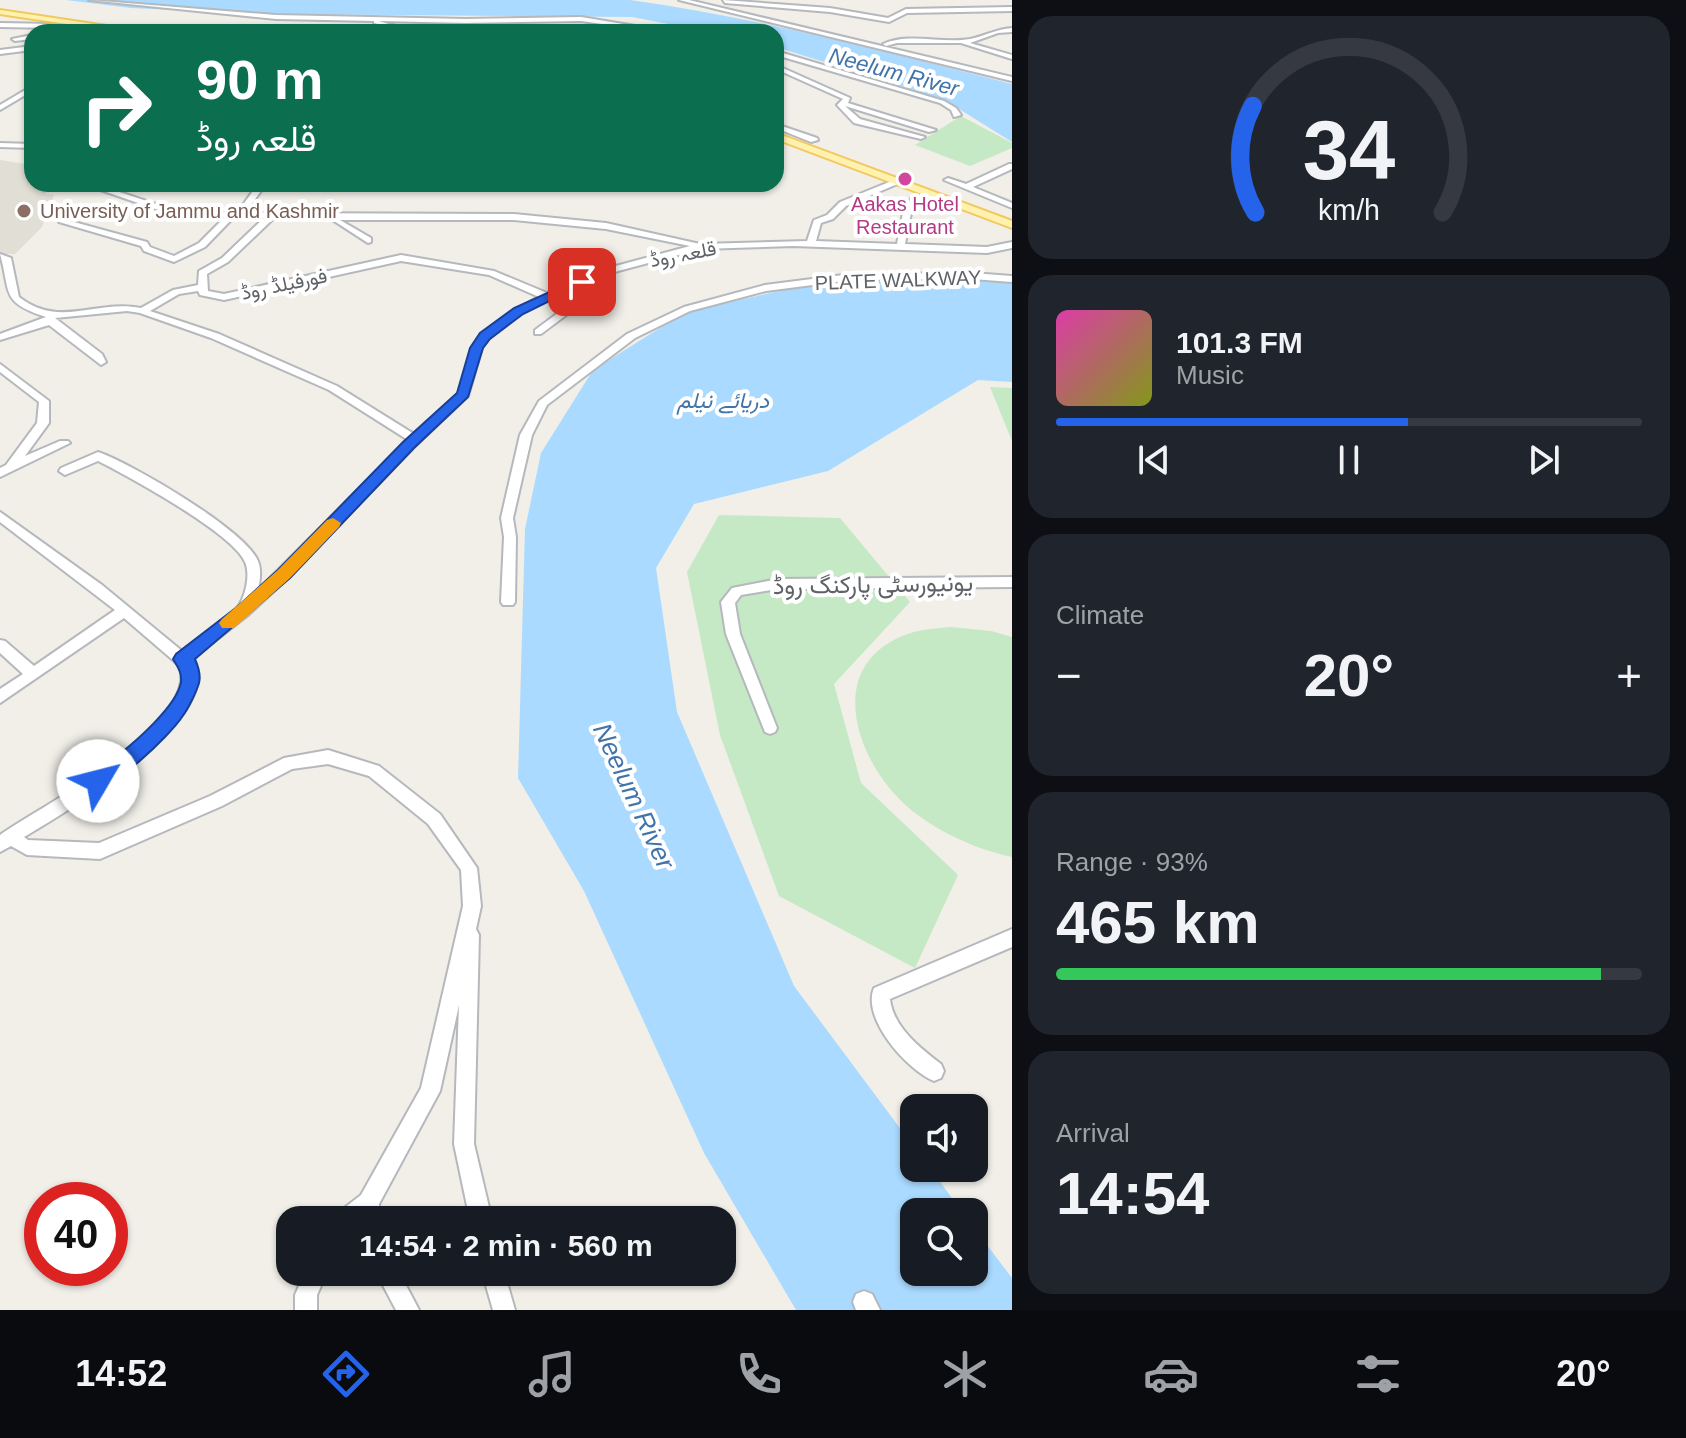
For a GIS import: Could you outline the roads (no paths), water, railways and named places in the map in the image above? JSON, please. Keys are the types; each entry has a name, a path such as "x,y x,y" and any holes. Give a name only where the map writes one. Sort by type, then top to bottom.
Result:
{"main road":[{"path":"0,12 88,24"},
{"path":"784,139 1012,225"}],"street":[{"path":"92,0 255,16 443,21 581,19 611,24"},
{"path":"682,0 1012,79"},
{"path":"733,3 749,0"},
{"path":"693,2 830,10 889,20 906,11 1012,9"},
{"path":"365,17 387,24"},
{"path":"0,25 24,25"},
{"path":"878,45 897,41 965,41 1012,28"},
{"path":"15,39 24,38"},
{"path":"965,41 970,46 1012,57"},
{"path":"0,52 24,49"},
{"path":"784,55 942,102 954,109 957,115"},
{"path":"784,71 848,99 842,103"},
{"path":"0,108 24,93"},
{"path":"842,103 932,130"},
{"path":"842,103 840,105 857,121 921,137"},
{"path":"784,129 814,140"},
{"path":"0,145 24,146"},
{"path":"967,187 1012,166"},
{"path":"811,243 817,222 830,217 843,204 899,180"},
{"path":"948,180 1012,206"},
{"path":"112,192 179,214 514,217 606,226 701,246"},
{"path":"63,222 144,244 147,249 174,259 202,245 255,192"},
{"path":"901,245 907,213 916,197"},
{"name":"فورفیلڈ روڈ","path":"271,216 225,260 202,273 203,293 224,297 401,258 491,273 547,297"},
{"path":"336,217 335,220 368,240"},
{"name":"قلعہ روڈ","path":"182,659 284,574 415,439 464,394 477,348 485,336 519,311 547,297 636,263 701,246 811,243 987,250 1012,245"},
{"path":"0,257 7,258 14,298 27,308 50,318 98,356 101,362"},
{"path":"538,332 599,284 636,263"},
{"name":"PLATE WALKWAY","path":"508,602 510,537 507,518 526,435 543,403 631,336 687,309 765,288 851,277 972,276 1012,279"},
{"path":"142,311 176,292 202,287"},
{"path":"0,337 50,318 127,308 142,311 215,336 320,382 415,439"},
{"path":"0,367 44,401 43,423 5,471"},
{"path":"5,471 64,443"},
{"path":"65,471 98,456 177,501 218,530 250,557 255,580 243,611"},
{"path":"0,516 188,664 190,682 175,712 123,764 0,845"},
{"name":"یونیورسٹی پارکنگ روڈ","path":"770,728 733,634 728,602 737,591 778,584 1012,582"},
{"path":"0,697 124,611"},
{"path":"0,645 33,674"},
{"path":"15,834 18,843 27,847 100,851 216,801 289,763 328,757 374,771 434,819 469,868 472,906 464,1144 478,1206"},
{"path":"371,1206 430,1091 472,906"},
{"path":"934,1071 904,1049 879,1004 880,994 1012,938"},
{"path":"306,1310 306,1295 310,1286"},
{"path":"395,1286 408,1310"},
{"path":"497,1286 504,1310"}],"water":[{"path":"66,0 630,0 765,24 669,24 632,17 266,14 131,8"},
{"name":"Neelum River","path":"784,28 1012,84 1012,142 943,99 784,49"},
{"name":"دریائے نیلم","path":"963,277 1012,281 1012,382 978,380 828,471 694,504 656,568 677,712 794,986 900,1128 900,1182 940,1182 952,1198 900,1198 900,1286 988,1286 988,1246 1012,1278 1012,1310 796,1310 704,1153 584,891 518,778 525,529 541,453 593,370 687,311 817,283"}],"place":[{"name":"Aakas Hotel Restaurant","path":"905,179"},
{"name":"University of Jammu and Kashmir","path":"24,211"}]}
